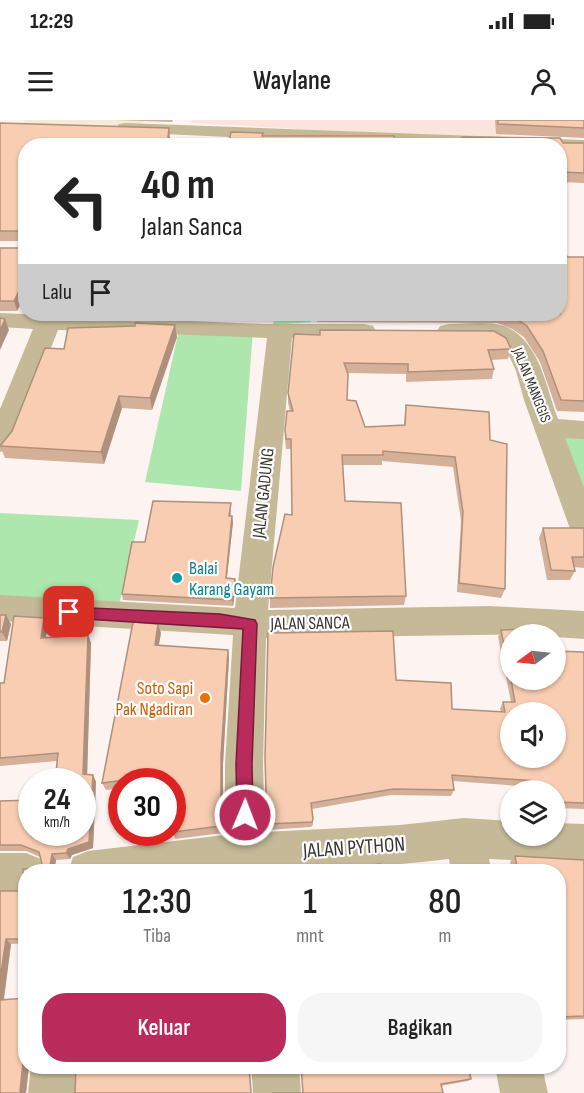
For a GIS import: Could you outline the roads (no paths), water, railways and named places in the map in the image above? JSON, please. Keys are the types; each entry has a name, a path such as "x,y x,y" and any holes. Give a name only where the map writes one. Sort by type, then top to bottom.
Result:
{"street":[{"path":"102,128 146,124 287,138"},
{"path":"567,146 584,146"},
{"path":"0,320 18,319"},
{"path":"0,442 47,321"},
{"path":"102,321 280,331 382,331"},
{"name":"JALAN GADUNG","path":"245,862 244,764 250,624 280,331"},
{"name":"JALAN MANGGIS","path":"427,331 497,332 515,343 530,371 547,428 584,430"},
{"path":"547,428 584,526"},
{"name":"JALAN SANCA","path":"0,608 220,620 250,624 489,620 584,625"},
{"name":"JALAN PYTHON","path":"214,864 400,845 468,855 584,844"},
{"path":"0,874 18,874"},
{"path":"52,1093 54,1074"},
{"path":"276,1074 277,1093"},
{"path":"520,1074 524,1093"}],"place":[{"name":"Balai Karang Gayam","path":"177,578"},
{"name":"Soto Sapi Pak Ngadiran","path":"205,698"}]}
